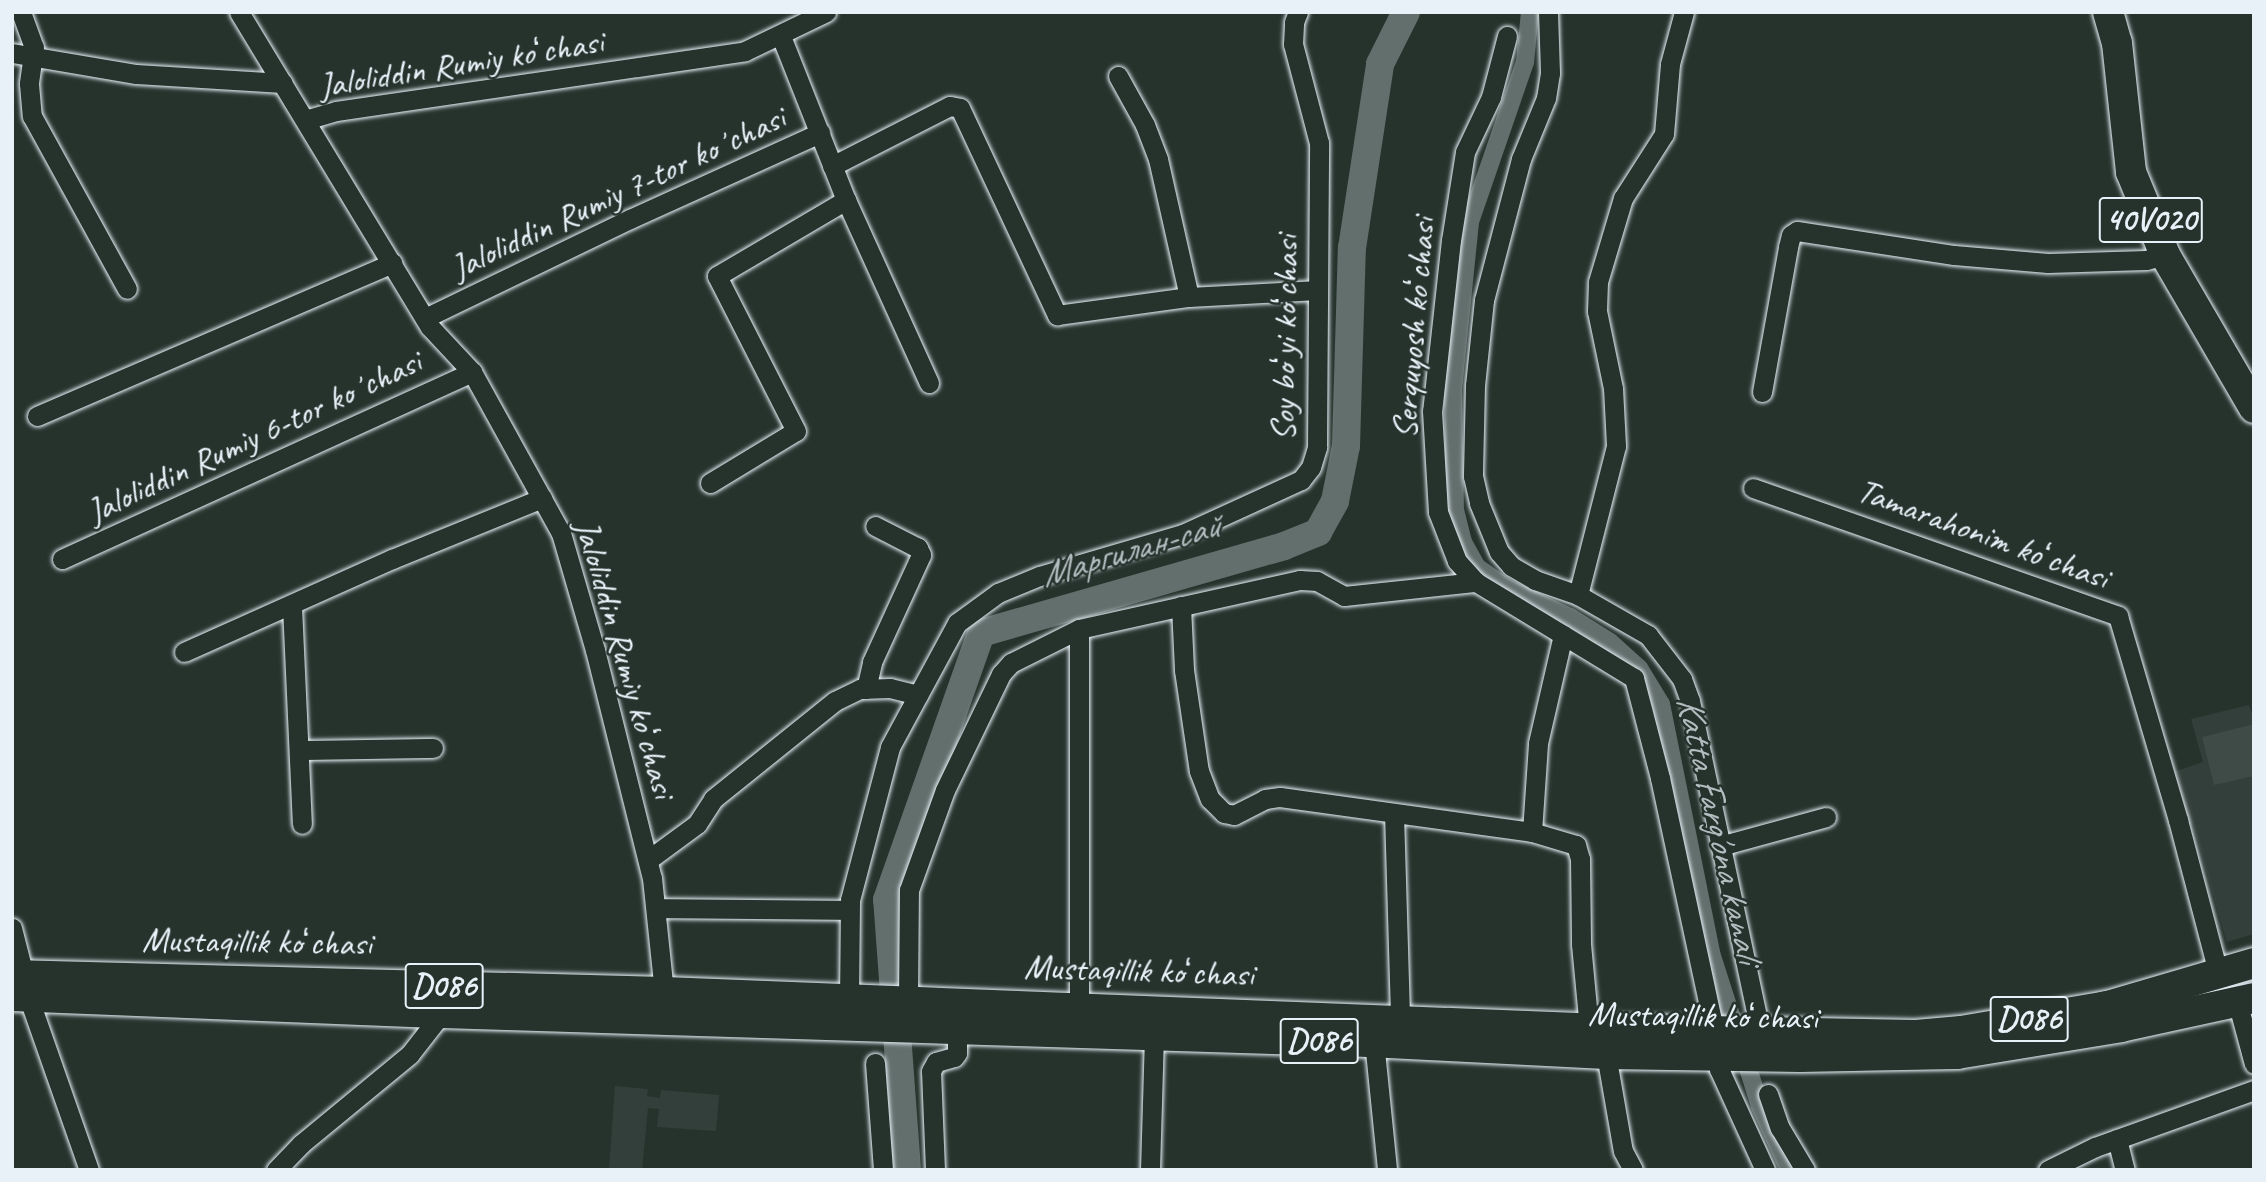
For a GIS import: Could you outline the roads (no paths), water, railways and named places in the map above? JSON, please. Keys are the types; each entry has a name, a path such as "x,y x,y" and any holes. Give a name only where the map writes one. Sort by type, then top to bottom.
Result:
{"main road":[{"name":"40V020","path":"2108,12 2118,43 2131,172 2165,255 2254,408"},
{"name":"Mustaqillik koʻchasi","path":"19,985 665,1006 916,1009 1079,1007 1382,1027 1606,1055 1716,1043 1760,1031 1798,1044 1961,1031 2108,1006 2254,963"},
{"name":"Mustaqillik koʻchasi","path":"19,985 442,1013 665,1006"},
{"name":"Mustaqillik koʻchasi","path":"916,1009 957,1028 1154,1035 1382,1027 1589,1028 1716,1043 1798,1044 1956,1054 2121,1027 2246,999"}],"street":[{"path":"21,12 32,34 33,58 29,85 32,116 127,289"},
{"name":"Jaloliddin Rumiy koʻchasi","path":"239,12 425,318 472,372 561,533 595,650 648,860 656,908 665,1006"},
{"name":"Jaloliddin Rumiy koʻchasi","path":"305,120 336,111 745,51 781,36 826,12"},
{"name":"Soy boʻyi koʻchasi","path":"865,1008 849,910 890,747 957,623 998,593 1039,576 1183,534 1301,480 1311,467 1317,447 1319,143 1293,44 1294,22 1298,12"},
{"path":"1548,12 1550,73 1546,98 1521,159 1484,300 1475,386 1473,476 1485,522 1499,552 1511,566 1535,580 1578,595 1648,635 1682,679 1690,701 1760,1031"},
{"path":"1578,595 1616,446 1613,388 1597,311 1598,282 1623,198 1664,134 1670,64 1684,12"},
{"name":"Jaloliddin Rumiy 7-tor koʼchasi","path":"425,318 630,219 820,133 781,36"},
{"name":"Serquyosh koʻchasi","path":"1507,36 1491,97 1465,152 1451,240 1432,411 1438,512 1457,561 1476,582 1634,678 1660,778 1716,1043 1718,1069 1765,1170"},
{"path":"12,53 136,74 283,83"},
{"path":"1118,76 1145,125 1158,159 1189,297"},
{"path":"832,166 950,106 960,108 1057,314 1189,297 1318,290"},
{"path":"820,133 846,200 929,383"},
{"path":"709,484 796,431 717,276 846,200"},
{"path":"1762,392 1788,247 1791,235 1797,231 1954,256 2048,263 2146,260 2165,255"},
{"path":"37,416 392,263"},
{"name":"Jaloliddin Rumiy 6-tor koʼchasi","path":"62,559 472,372"},
{"name":"Tamarahonim koʻchasi","path":"1753,488 2118,616 2178,820 2218,974"},
{"path":"184,652 392,559 542,498"},
{"path":"866,689 872,662 921,555 918,548 875,526"},
{"path":"916,1009 909,890 945,790 1000,674 1028,652 1079,629 1300,580 1317,581 1344,596 1476,582"},
{"path":"292,606 302,824"},
{"path":"1181,606 1184,670 1199,771 1210,799 1224,813 1234,816 1265,799 1280,797 1532,832 1572,842 1579,849 1581,944 1589,1028"},
{"path":"1079,629 1079,1007"},
{"path":"1532,832 1538,743 1563,635"},
{"path":"648,860 697,824 713,799 835,701 866,689 890,688 918,695"},
{"path":"299,750 432,748"},
{"path":"1387,1170 1382,1027 1394,813"},
{"path":"1720,846 1825,817"},
{"path":"656,908 849,910"},
{"path":"12,928 19,985 89,1170"},
{"path":"2246,999 2254,1063"},
{"path":"276,1170 301,1144 410,1054 442,1013"},
{"path":"935,1170 931,1071 936,1062 957,1054 957,1028"},
{"path":"1150,1170 1154,1035"},
{"path":"1606,1055 1623,1151 1633,1170"},
{"path":"875,1063 883,1170"},
{"path":"2048,1170 2117,1139 2254,1090"},
{"path":"1768,1094 1780,1128 1805,1170"},
{"path":"2117,1139 2124,1170"}],"waterway":[{"name":"Маргилан-сай","path":"907,1170 887,900 981,633 1284,546 1318,532 1335,501 1346,446 1352,248 1380,64 1406,12"},
{"name":"Katta Farg'ona kanali","path":"1530,12 1525,62 1470,222 1453,388 1455,510 1463,542 1477,567 1507,588 1570,617 1610,642 1639,668 1661,704 1711,953 1760,1106 1789,1170"}]}
